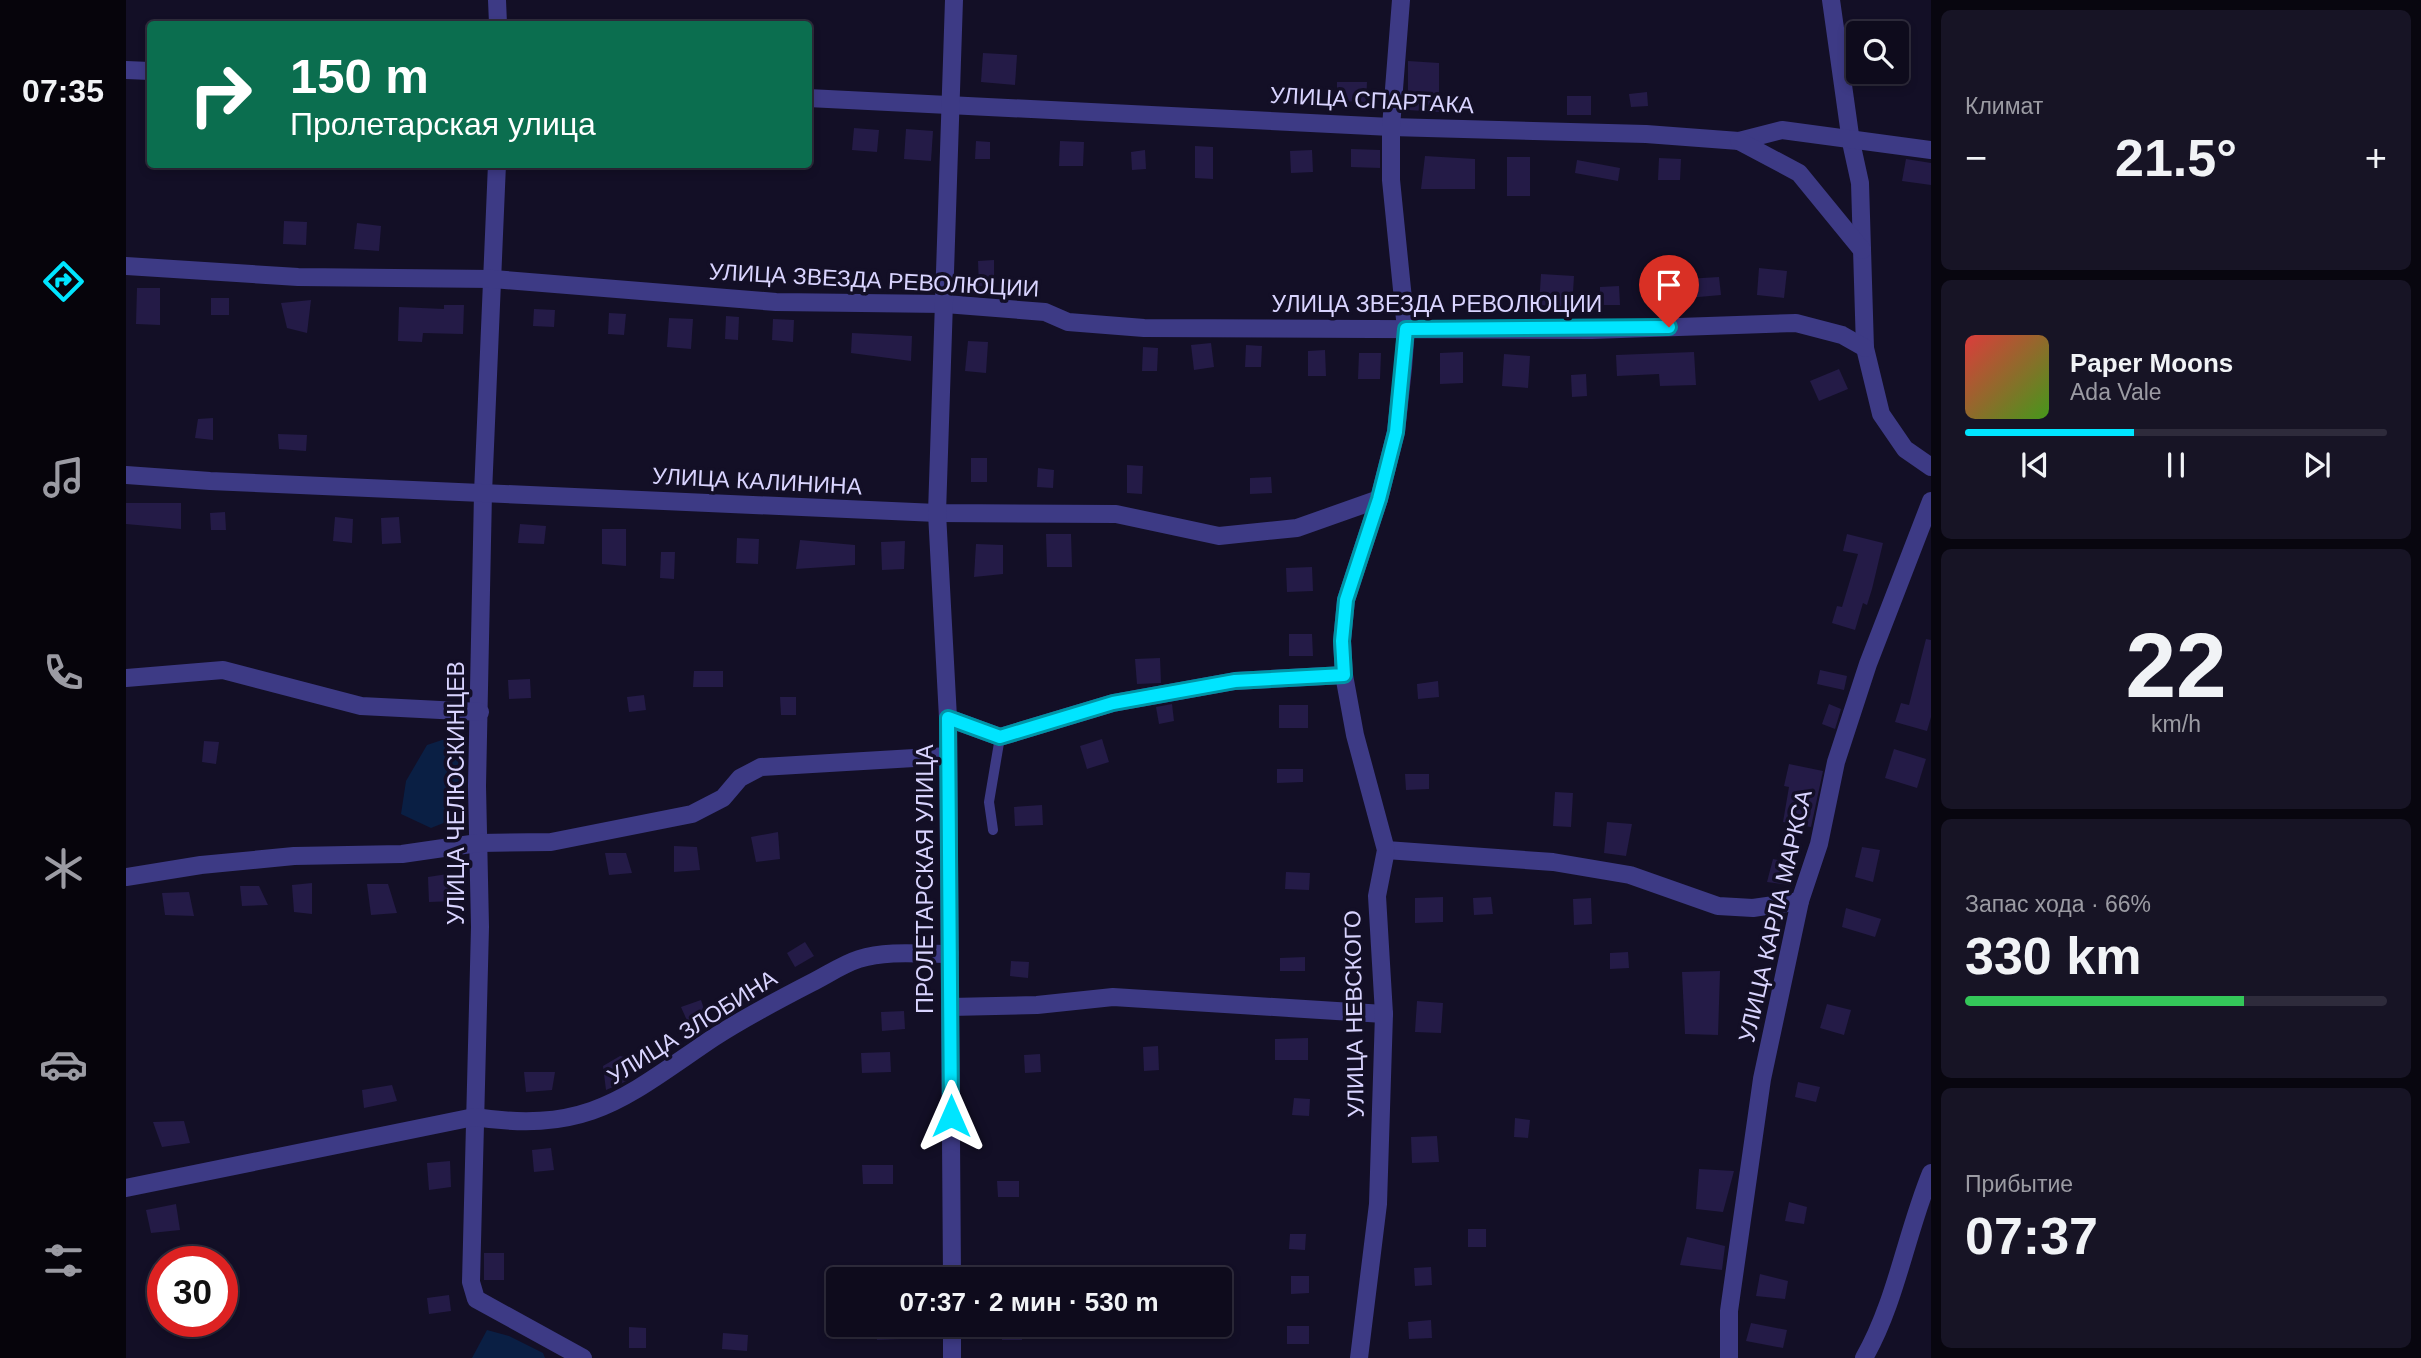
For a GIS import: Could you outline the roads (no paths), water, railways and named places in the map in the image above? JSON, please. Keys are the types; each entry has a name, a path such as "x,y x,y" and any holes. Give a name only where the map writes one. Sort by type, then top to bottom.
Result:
{"street":[{"path":"497,0 498,21"},
{"path":"948,718 937,513 946,304 948,106 954,0"},
{"name":"УЛИЦА НЕВСКОГО","path":"1359,1358 1378,1204 1384,1014 1377,896 1386,850 1355,735 1344,675 1342,641 1346,600 1379,499 1396,432 1406,329 1391,180 1391,127 1401,0"},
{"path":"1831,0 1851,142 1860,183 1865,348 1881,414 1905,449 1931,467"},
{"path":"126,70 147,71"},
{"name":"УЛИЦА СПАРТАКА","path":"812,98 1391,127 1646,134 1739,141 1782,130 1851,142 1931,150"},
{"path":"1739,141 1798,173 1862,250"},
{"name":"УЛИЦА ЧЕЛЮСКИНЦЕВ","path":"496,168 477,786 480,927 471,1282 476,1299 583,1358"},
{"name":"УЛИЦА ЗВЕЗДА РЕВОЛЮЦИИ","path":"126,266 298,277 493,279 776,302 946,304 1045,312 1068,322 1144,328 1592,330 1796,323 1842,335 1865,348"},
{"name":"УЛИЦА КАЛИНИНА","path":"126,475 937,513 1116,514 1219,536 1297,528 1379,499"},
{"name":"УЛИЦА КАРЛА МАРКСА","path":"1730,1358 1729,1311 1762,1079 1800,901 1819,845 1836,762 1864,676 1931,501"},
{"path":"126,678 223,670 361,706 480,712"},
{"path":"1000,737 1113,703 1235,681 1344,675"},
{"name":"ПРОЛЕТАРСКАЯ УЛИЦА","path":"952,1267 948,718 1000,737"},
{"path":"126,877 294,856 402,854 478,843 551,842 692,814 723,798 740,778 761,767 948,756"},
{"path":"1386,850 1553,862 1630,875 1718,906 1753,908 1800,901"},
{"name":"УЛИЦА ЗЛОБИНА","path":"126,1188 474,1116 514,1123 550,1120 614,1104 668,1072 714,1038 859,959 897,953 950,954"},
{"path":"950,1007 1037,1005 1113,998 1178,999 1384,1014"},
{"path":"1864,1358 1882,1326 1912,1219 1931,1173"},
{"path":"952,1337 952,1358"}],"lane":[{"path":"993,830 989,802 1000,737"}],"water":[{"path":"457,735 461,806 446,822 431,828 401,814 406,781 427,745"},
{"path":"487,1330 509,1336 543,1353 545,1358 472,1358"}]}
